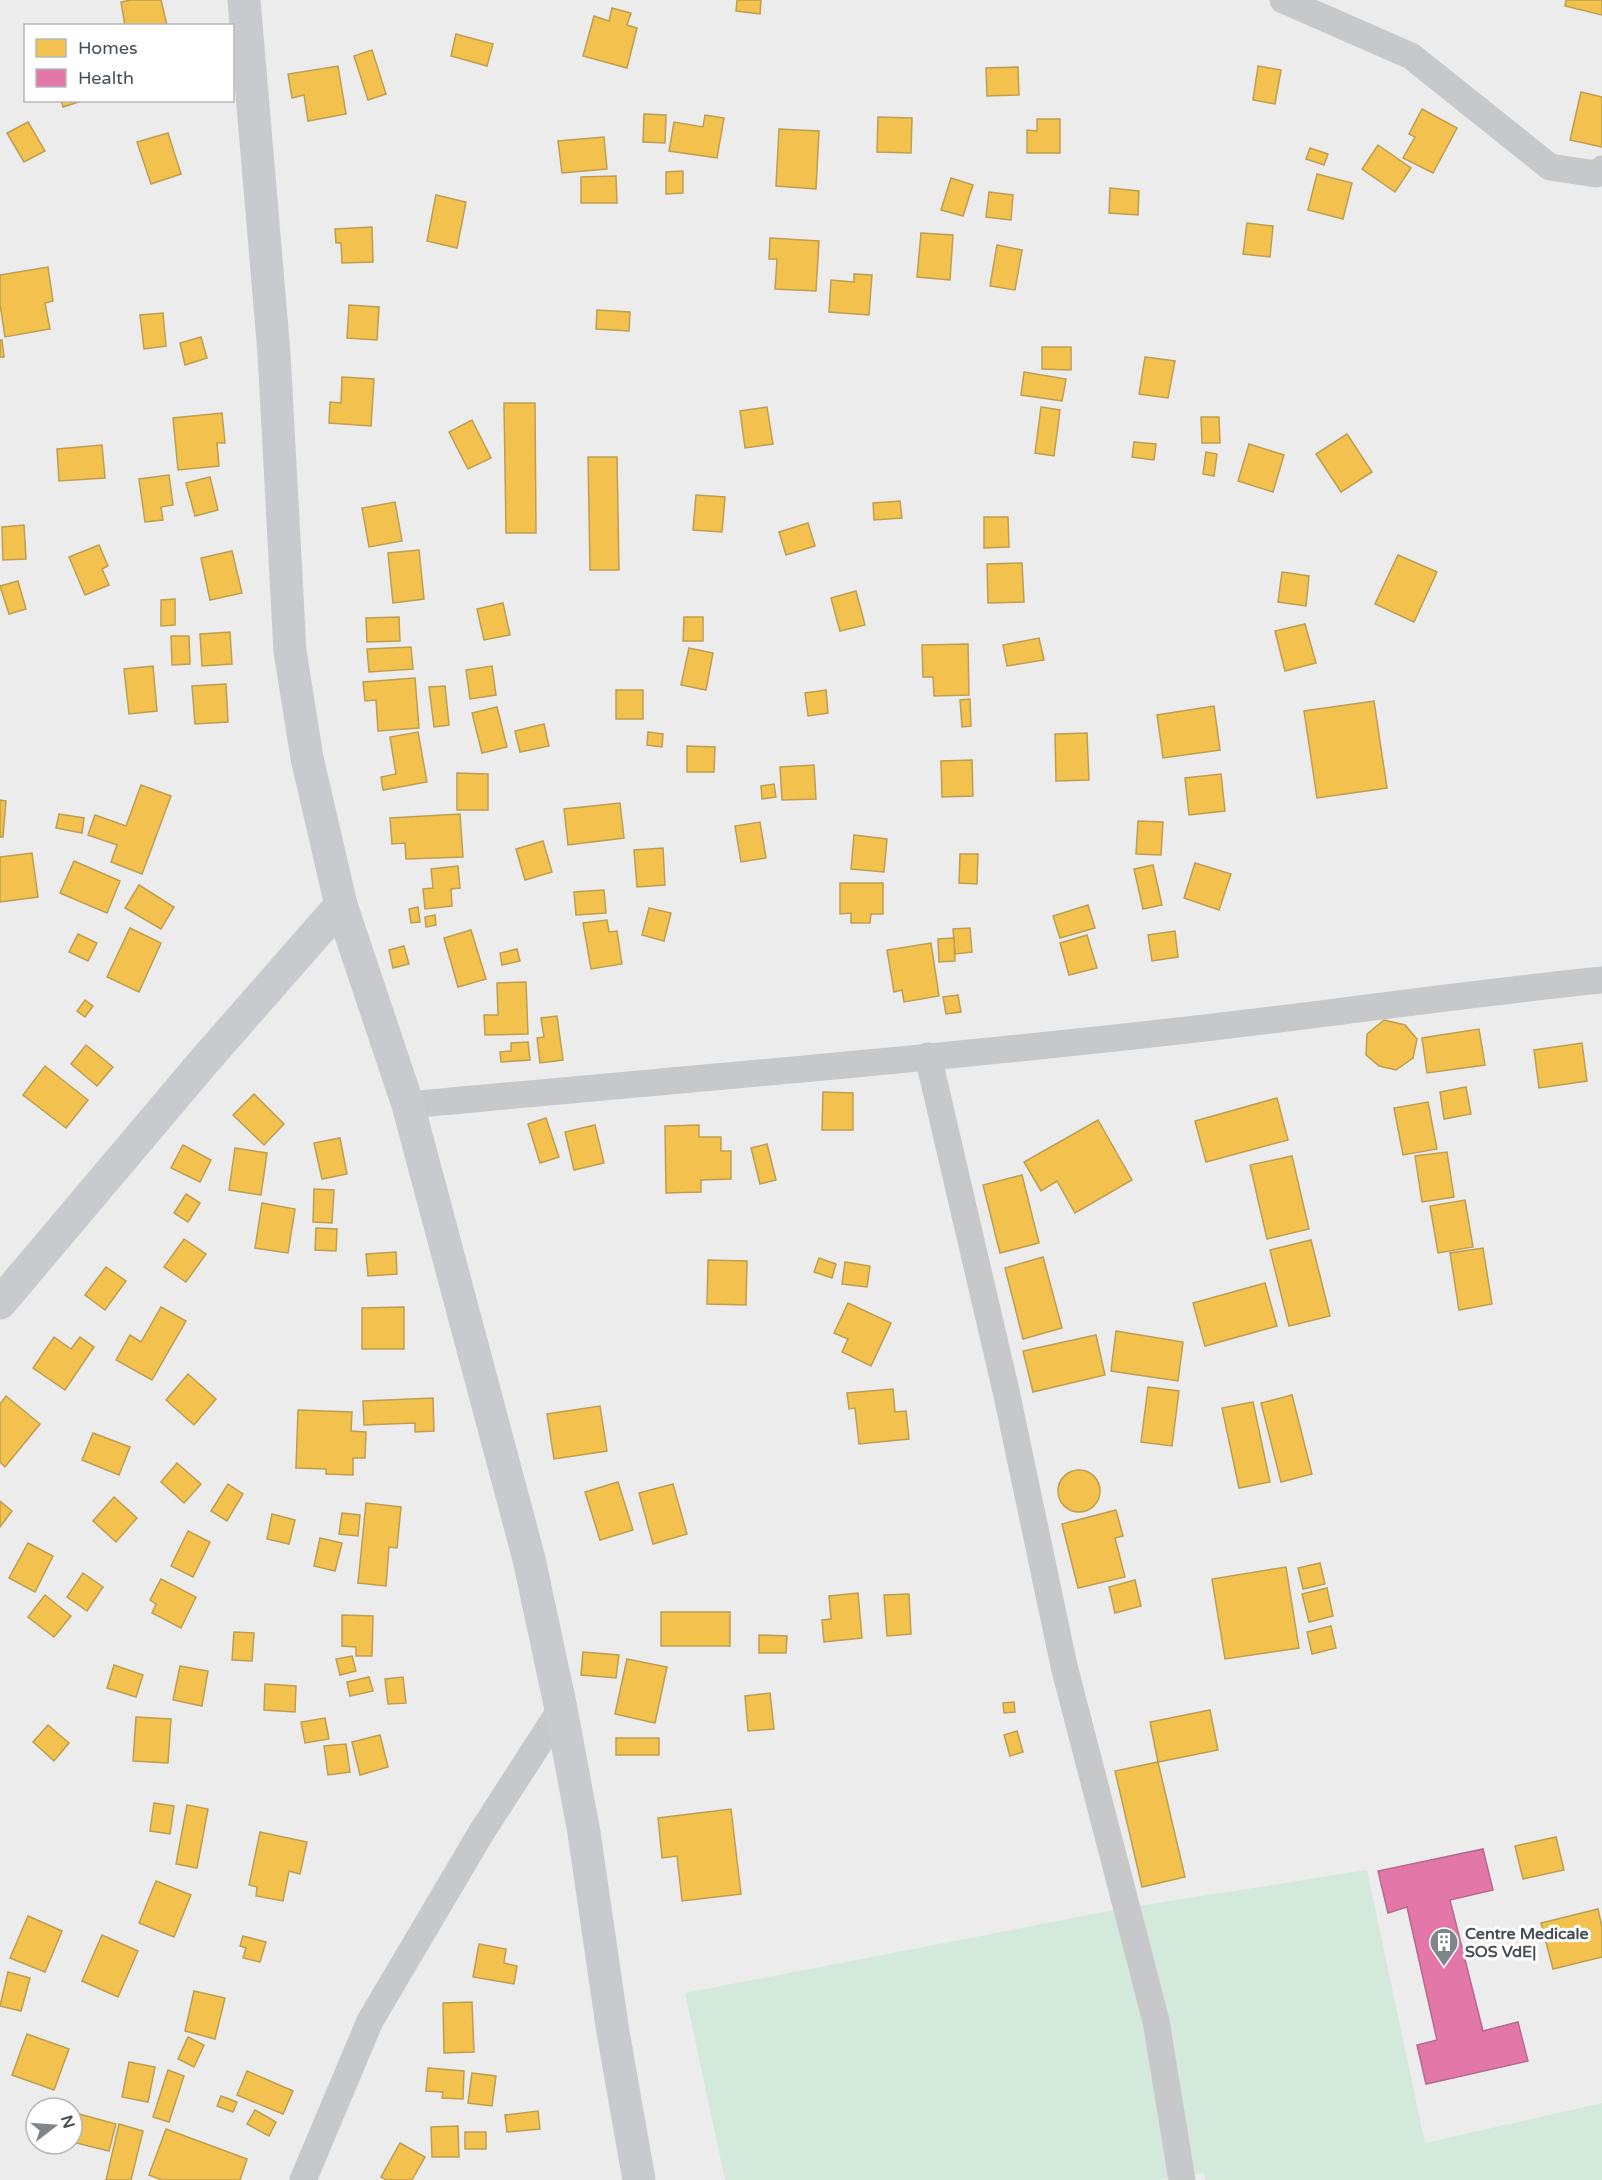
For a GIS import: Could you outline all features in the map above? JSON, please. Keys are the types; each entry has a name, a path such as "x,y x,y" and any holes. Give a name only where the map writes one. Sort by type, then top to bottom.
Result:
{"main road":[{"path":"244,0 274,353 290,651 307,758 341,905 408,1105 529,1559 561,1709 584,1833 613,2032 639,2180"},
{"path":"0,1303 206,1059 341,905"}],"street":[{"path":"1283,0 1411,56 1550,167 1596,174 1602,169"},
{"path":"408,1105 1213,1027 1463,994 1602,980"},
{"path":"928,1056 1006,1391 1064,1666 1156,2021 1182,2180"},
{"path":"303,2180 370,2021 481,1833 561,1709"}],"green space":[{"path":"1367,1870 1425,2143 1602,2103 1602,2180 1205,2180 1203,2173 1160,2180 725,2180 685,1993 1125,1908"}],"building: Homes":[{"path":"161,0 167,24 125,24 121,2"},
{"path":"737,0 761,0 760,14 736,11"},
{"path":"1566,0 1602,0 1602,15 1565,6"},
{"path":"612,8 631,13 627,25 637,28 627,68 583,56 594,16 609,21"},
{"path":"456,34 493,44 487,66 451,56"},
{"path":"372,50 386,94 368,100 354,56"},
{"path":"338,66 346,114 308,121 304,95 292,98 288,74"},
{"path":"1258,66 1281,70 1275,104 1253,100"},
{"path":"1018,67 1019,95 987,96 986,68"},
{"path":"1581,92 1602,97 1602,147 1570,140"},
{"path":"62,102 79,102 63,107"},
{"path":"1422,109 1457,128 1433,173 1403,158 1415,137 1409,134"},
{"path":"644,114 666,115 665,143 643,142"},
{"path":"705,115 724,118 717,158 669,151 674,122 703,127"},
{"path":"878,117 912,118 911,153 877,152"},
{"path":"1037,119 1060,119 1060,153 1027,153 1027,130 1037,131"},
{"path":"28,122 45,151 24,162 7,133"},
{"path":"779,129 819,131 816,189 776,186"},
{"path":"168,133 181,174 151,184 137,142"},
{"path":"604,137 607,169 562,173 558,141"},
{"path":"1378,145 1411,168 1395,192 1362,169"},
{"path":"1310,148 1328,154 1324,165 1306,159"},
{"path":"683,171 683,193 666,194 666,172"},
{"path":"1317,174 1352,183 1343,219 1308,210"},
{"path":"616,176 617,203 581,203 581,177"},
{"path":"951,178 973,185 963,216 941,210"},
{"path":"1110,188 1139,191 1138,215 1109,213"},
{"path":"989,192 1013,195 1011,220 986,217"},
{"path":"436,195 466,202 457,248 427,241"},
{"path":"1247,223 1273,226 1270,257 1243,254"},
{"path":"372,227 373,262 342,263 341,243 336,243 335,229"},
{"path":"921,233 953,235 950,280 917,277"},
{"path":"770,238 819,241 816,291 775,289 777,259 769,259"},
{"path":"997,245 1022,250 1015,290 990,286"},
{"path":"48,267 53,301 45,303 50,329 5,337 0,304 0,275"},
{"path":"854,274 872,275 869,315 829,312 831,280 854,282"},
{"path":"349,305 379,307 377,340 347,338"},
{"path":"597,310 630,312 629,331 596,329"},
{"path":"163,313 166,346 144,349 140,315"},
{"path":"201,337 207,358 185,365 180,343"},
{"path":"0,340 2,340 4,357 0,357"},
{"path":"1042,347 1071,347 1071,370 1042,369"},
{"path":"1145,357 1175,361 1168,398 1139,394"},
{"path":"1024,372 1066,379 1062,401 1021,395"},
{"path":"342,377 374,379 371,426 329,423 330,402 341,403"},
{"path":"504,403 535,403 536,533 506,533"},
{"path":"767,407 773,444 745,448 740,411"},
{"path":"1041,407 1060,410 1054,456 1035,453"},
{"path":"222,413 225,443 217,443 219,466 178,470 173,418"},
{"path":"1201,417 1219,417 1220,443 1202,443"},
{"path":"472,420 491,458 468,469 449,432"},
{"path":"1347,434 1372,472 1341,492 1316,454"},
{"path":"1134,442 1156,444 1154,460 1132,457"},
{"path":"1249,444 1284,455 1273,492 1238,481"},
{"path":"102,445 105,478 59,481 57,449"},
{"path":"1206,452 1217,454 1214,476 1203,474"},
{"path":"588,457 617,457 619,570 590,570"},
{"path":"169,475 173,505 161,507 163,520 145,522 139,479"},
{"path":"210,477 218,510 195,516 186,483"},
{"path":"696,495 725,497 722,532 693,530"},
{"path":"900,501 902,518 874,520 873,503"},
{"path":"395,502 402,541 369,547 362,508"},
{"path":"984,517 1008,517 1009,547 984,548"},
{"path":"808,523 815,546 786,555 779,532"},
{"path":"24,525 26,559 3,560 2,527"},
{"path":"99,545 108,566 102,569 109,585 85,595 69,557"},
{"path":"419,550 424,599 393,603 388,553"},
{"path":"232,551 242,593 210,600 201,558"},
{"path":"1398,555 1437,572 1414,622 1375,604"},
{"path":"1022,563 1024,602 988,603 987,564"},
{"path":"1282,572 1309,576 1306,606 1278,602"},
{"path":"18,581 26,609 9,614 0,586"},
{"path":"856,591 865,625 840,631 831,598"},
{"path":"175,599 175,625 161,626 161,600"},
{"path":"503,603 510,635 484,640 477,609"},
{"path":"399,617 400,641 367,642 366,618"},
{"path":"684,617 703,617 703,641 683,641"},
{"path":"1305,624 1316,663 1285,671 1275,631"},
{"path":"230,632 232,664 202,666 200,634"},
{"path":"171,636 189,636 190,664 172,665"},
{"path":"1039,638 1044,660 1007,666 1003,645"},
{"path":"968,644 969,695 934,696 933,677 923,677 922,645"},
{"path":"411,647 413,669 369,672 367,649"},
{"path":"689,648 713,653 706,690 681,685"},
{"path":"153,666 157,711 129,714 124,669"},
{"path":"492,666 496,695 470,699 466,670"},
{"path":"415,678 419,728 378,731 376,700 365,701 363,682"},
{"path":"226,684 228,722 195,724 192,686"},
{"path":"445,686 449,725 434,727 429,687"},
{"path":"616,690 643,690 643,719 616,719"},
{"path":"826,690 828,713 808,716 805,693"},
{"path":"970,699 971,726 962,727 960,700"},
{"path":"1374,701 1387,788 1317,798 1304,711"},
{"path":"1214,706 1220,750 1163,758 1157,715"},
{"path":"497,707 507,747 482,753 472,713"},
{"path":"544,724 549,746 520,752 515,731"},
{"path":"418,732 427,782 383,790 381,777 396,774 390,737"},
{"path":"648,732 663,734 662,747 647,745"},
{"path":"1087,733 1089,780 1056,781 1055,734"},
{"path":"687,746 715,747 714,772 687,772"},
{"path":"972,760 973,796 942,797 941,761"},
{"path":"814,765 816,799 782,800 780,767"},
{"path":"457,773 488,774 488,810 457,810"},
{"path":"1221,774 1225,811 1189,815 1185,778"},
{"path":"774,784 776,797 762,799 761,786"},
{"path":"141,785 171,796 142,874 111,862 117,845 88,835 95,815 126,826"},
{"path":"0,800 6,801 3,837 0,837"},
{"path":"620,803 624,838 568,845 564,809"},
{"path":"59,814 84,818 82,833 56,828"},
{"path":"460,814 463,857 406,859 405,843 392,844 390,818"},
{"path":"1138,821 1163,822 1161,855 1136,854"},
{"path":"760,822 766,858 741,862 735,826"},
{"path":"854,835 887,839 884,872 851,869"},
{"path":"543,841 552,872 525,880 516,849"},
{"path":"663,848 665,885 637,887 634,850"},
{"path":"32,853 38,897 0,902 0,857"},
{"path":"960,854 978,854 977,884 959,883"},
{"path":"74,861 120,881 107,913 60,893"},
{"path":"1195,863 1231,874 1219,910 1184,898"},
{"path":"1153,865 1162,905 1143,909 1134,869"},
{"path":"458,866 460,888 451,889 452,906 425,909 423,889 433,888 431,869"},
{"path":"840,883 883,883 883,914 871,914 870,923 851,923 851,913 840,914"},
{"path":"139,885 174,907 161,929 125,908"},
{"path":"604,890 606,913 576,915 574,892"},
{"path":"1088,905 1095,928 1060,938 1053,916"},
{"path":"418,907 420,922 411,923 409,909"},
{"path":"649,908 671,913 664,941 642,935"},
{"path":"435,915 436,925 426,927 425,917"},
{"path":"607,920 609,932 617,931 622,964 591,969 583,923"},
{"path":"130,928 161,943 139,992 107,977"},
{"path":"970,928 972,952 955,954 953,929"},
{"path":"471,930 486,979 458,987 444,938"},
{"path":"1175,931 1178,957 1152,961 1148,935"},
{"path":"78,934 97,943 88,961 69,952"},
{"path":"1087,935 1097,968 1069,975 1060,943"},
{"path":"954,938 955,961 939,962 938,939"},
{"path":"931,943 939,996 904,1002 902,990 894,992 887,950"},
{"path":"404,946 409,964 393,968 389,950"},
{"path":"517,949 520,961 502,965 500,953"},
{"path":"526,982 528,1034 485,1035 484,1015 498,1015 497,983"},
{"path":"958,995 961,1012 946,1014 943,997"},
{"path":"85,1000 93,1006 85,1017 77,1011"},
{"path":"557,1016 563,1060 540,1063 537,1038 544,1037 541,1018"},
{"path":"1384,1020 1405,1025 1417,1039 1413,1058 1396,1070 1379,1066 1366,1055 1367,1034"},
{"path":"1479,1029 1485,1065 1427,1073 1422,1038"},
{"path":"528,1042 530,1060 501,1062 500,1052 511,1051 511,1043"},
{"path":"1582,1043 1587,1081 1539,1088 1534,1050"},
{"path":"86,1045 113,1067 97,1086 71,1064"},
{"path":"45,1066 88,1100 66,1128 23,1095"},
{"path":"1466,1087 1471,1114 1444,1119 1440,1092"},
{"path":"823,1092 853,1093 853,1130 822,1130"},
{"path":"254,1094 284,1124 264,1145 233,1115"},
{"path":"1277,1098 1288,1140 1206,1162 1195,1121"},
{"path":"1428,1102 1437,1149 1403,1155 1394,1108"},
{"path":"546,1118 559,1157 540,1163 528,1124"},
{"path":"1098,1120 1132,1180 1075,1213 1057,1181 1041,1191 1024,1162"},
{"path":"595,1125 604,1163 574,1170 565,1132"},
{"path":"699,1125 699,1137 721,1137 721,1151 731,1151 731,1179 701,1180 701,1192 666,1193 665,1126"},
{"path":"340,1138 347,1174 322,1179 314,1143"},
{"path":"767,1144 776,1180 760,1184 751,1148"},
{"path":"183,1145 211,1160 200,1182 171,1168"},
{"path":"235,1148 267,1153 261,1195 229,1190"},
{"path":"1447,1152 1454,1197 1422,1202 1415,1156"},
{"path":"1292,1156 1309,1229 1267,1239 1250,1165"},
{"path":"1022,1175 1039,1243 1000,1253 983,1185"},
{"path":"314,1189 334,1190 332,1223 313,1222"},
{"path":"186,1194 200,1203 188,1222 174,1213"},
{"path":"1465,1200 1473,1247 1438,1253 1430,1206"},
{"path":"262,1203 295,1209 288,1253 255,1248"},
{"path":"316,1228 337,1229 336,1251 315,1250"},
{"path":"184,1239 206,1254 186,1282 164,1267"},
{"path":"1311,1240 1330,1316 1289,1326 1270,1250"},
{"path":"1483,1248 1492,1304 1459,1310 1450,1253"},
{"path":"396,1252 397,1274 368,1276 366,1254"},
{"path":"1043,1257 1062,1328 1023,1339 1005,1268"},
{"path":"819,1258 836,1264 832,1278 814,1272"},
{"path":"708,1260 747,1261 746,1305 707,1304"},
{"path":"845,1262 870,1266 867,1287 842,1284"},
{"path":"106,1267 126,1281 105,1310 85,1295"},
{"path":"1265,1283 1277,1326 1205,1346 1193,1303"},
{"path":"848,1303 891,1323 871,1366 842,1352 848,1339 834,1333"},
{"path":"161,1307 186,1321 152,1380 116,1360 130,1335 141,1342"},
{"path":"404,1307 404,1349 362,1349 362,1308"},
{"path":"1116,1331 1183,1342 1178,1381 1111,1371"},
{"path":"1096,1335 1105,1375 1033,1392 1023,1351"},
{"path":"54,1337 71,1349 80,1337 94,1347 65,1390 33,1368"},
{"path":"188,1374 216,1399 194,1425 166,1400"},
{"path":"1148,1387 1179,1391 1172,1446 1141,1442"},
{"path":"893,1389 895,1412 906,1411 909,1439 859,1444 855,1408 849,1409 847,1393"},
{"path":"1292,1395 1312,1474 1281,1482 1261,1403"},
{"path":"6,1396 40,1424 5,1467 0,1462 0,1404"},
{"path":"433,1398 434,1431 415,1432 415,1423 364,1425 363,1401"},
{"path":"1253,1402 1270,1482 1239,1488 1222,1408"},
{"path":"600,1406 607,1451 554,1459 547,1414"},
{"path":"298,1410 352,1412 351,1431 366,1432 365,1458 353,1458 353,1475 326,1474 326,1469 296,1468"},
{"path":"93,1433 130,1447 119,1475 82,1460"},
{"path":"177,1463 201,1484 184,1503 161,1482"},
{"path":"1079,1470 1094,1476 1100,1491 1094,1506 1079,1512 1064,1506 1058,1491 1064,1476"},
{"path":"618,1482 633,1530 600,1540 585,1492"},
{"path":"228,1484 243,1494 227,1521 211,1511"},
{"path":"673,1484 687,1534 653,1544 639,1493"},
{"path":"114,1497 137,1518 116,1542 93,1521"},
{"path":"0,1501 12,1511 0,1527"},
{"path":"366,1503 401,1507 397,1548 389,1547 386,1586 358,1583"},
{"path":"1116,1510 1123,1536 1115,1538 1125,1577 1078,1588 1062,1524"},
{"path":"342,1513 360,1515 358,1536 339,1534"},
{"path":"272,1514 295,1520 289,1544 267,1539"},
{"path":"188,1531 210,1542 193,1577 171,1566"},
{"path":"320,1538 342,1543 335,1571 314,1566"},
{"path":"28,1543 53,1556 35,1592 9,1578"},
{"path":"1320,1563 1325,1584 1303,1589 1298,1568"},
{"path":"1286,1567 1299,1648 1225,1659 1212,1579"},
{"path":"83,1573 103,1587 87,1611 67,1597"},
{"path":"161,1579 196,1597 181,1628 152,1613 156,1604 150,1600"},
{"path":"1135,1580 1141,1606 1115,1613 1109,1587"},
{"path":"1327,1588 1333,1616 1309,1622 1302,1594"},
{"path":"858,1593 862,1638 824,1642 822,1620 831,1619 829,1596"},
{"path":"909,1594 911,1634 887,1636 884,1595"},
{"path":"45,1595 71,1616 54,1637 28,1617"},
{"path":"661,1612 730,1612 730,1646 661,1646"},
{"path":"342,1615 373,1616 372,1656 356,1656 356,1647 342,1646"},
{"path":"1331,1626 1336,1648 1312,1654 1307,1632"},
{"path":"234,1632 254,1633 252,1661 232,1660"},
{"path":"759,1635 787,1636 786,1653 759,1653"},
{"path":"583,1652 619,1655 616,1678 581,1675"},
{"path":"352,1656 356,1671 340,1675 336,1659"},
{"path":"627,1659 667,1667 655,1723 615,1714"},
{"path":"114,1665 143,1675 136,1697 107,1688"},
{"path":"180,1666 208,1671 202,1706 173,1700"},
{"path":"369,1677 373,1691 350,1696 347,1682"},
{"path":"403,1677 406,1703 388,1704 385,1679"},
{"path":"265,1684 296,1686 295,1712 264,1710"},
{"path":"770,1693 774,1729 748,1731 745,1696"},
{"path":"1014,1702 1015,1712 1004,1713 1003,1703"},
{"path":"1210,1710 1218,1750 1158,1762 1150,1722"},
{"path":"136,1717 171,1719 168,1763 133,1761"},
{"path":"325,1718 329,1739 305,1743 301,1722"},
{"path":"48,1725 69,1743 54,1761 33,1742"},
{"path":"1017,1731 1023,1752 1010,1756 1004,1735"},
{"path":"380,1735 388,1767 360,1775 352,1742"},
{"path":"616,1738 659,1738 659,1755 616,1755"},
{"path":"346,1744 350,1772 328,1775 324,1746"},
{"path":"1158,1762 1185,1877 1142,1887 1115,1771"},
{"path":"154,1803 174,1806 170,1834 150,1831"},
{"path":"187,1805 208,1809 197,1868 176,1864"},
{"path":"731,1809 741,1894 682,1901 677,1856 662,1858 658,1818"},
{"path":"260,1832 307,1842 300,1874 289,1871 283,1901 256,1896 257,1887 249,1885"},
{"path":"1556,1837 1564,1870 1523,1879 1515,1846"},
{"path":"156,1881 191,1895 174,1937 139,1923"},
{"path":"1598,1909 1602,1927 1602,1957 1553,1969 1541,1923"},
{"path":"28,1916 62,1931 45,1972 10,1958"},
{"path":"102,1935 138,1951 118,1997 82,1981"},
{"path":"243,1936 266,1942 260,1962 243,1958 246,1948 240,1946"},
{"path":"479,1944 506,1949 504,1963 517,1966 514,1984 473,1977"},
{"path":"8,1972 30,1978 21,2011 0,2006"},
{"path":"194,1991 225,1998 215,2039 185,2031"},
{"path":"472,2002 474,2052 444,2053 443,2003"},
{"path":"27,2034 69,2049 54,2090 12,2075"},
{"path":"188,2037 204,2045 194,2067 178,2059"},
{"path":"129,2062 155,2067 148,2102 122,2097"},
{"path":"428,2068 464,2071 463,2099 442,2098 443,2092 426,2091"},
{"path":"168,2070 184,2076 169,2122 153,2117"},
{"path":"247,2071 293,2091 283,2114 237,2095"},
{"path":"472,2073 496,2076 492,2106 468,2103"},
{"path":"221,2096 237,2102 233,2112 217,2106"},
{"path":"255,2110 276,2122 269,2136 247,2124"},
{"path":"538,2111 540,2129 507,2132 505,2115"},
{"path":"84,2115 116,2124 109,2151 84,2145"},
{"path":"119,2124 143,2131 131,2180 106,2180"},
{"path":"458,2126 459,2157 432,2157 431,2127"},
{"path":"166,2129 247,2159 240,2180 162,2180 149,2175"},
{"path":"465,2132 486,2132 486,2149 465,2149"},
{"path":"400,2143 425,2157 412,2180 386,2180 381,2177"}],"building: Health":[{"name":"Centre Medicale SOS VdE|","path":"1483,1849 1493,1890 1450,1900 1483,2031 1518,2022 1528,2061 1426,2084 1417,2045 1437,2040 1407,1907 1388,1913 1378,1871"}],"place":[{"name":"Centre Medicale SOS VdE|","path":"1444,1968"}]}
